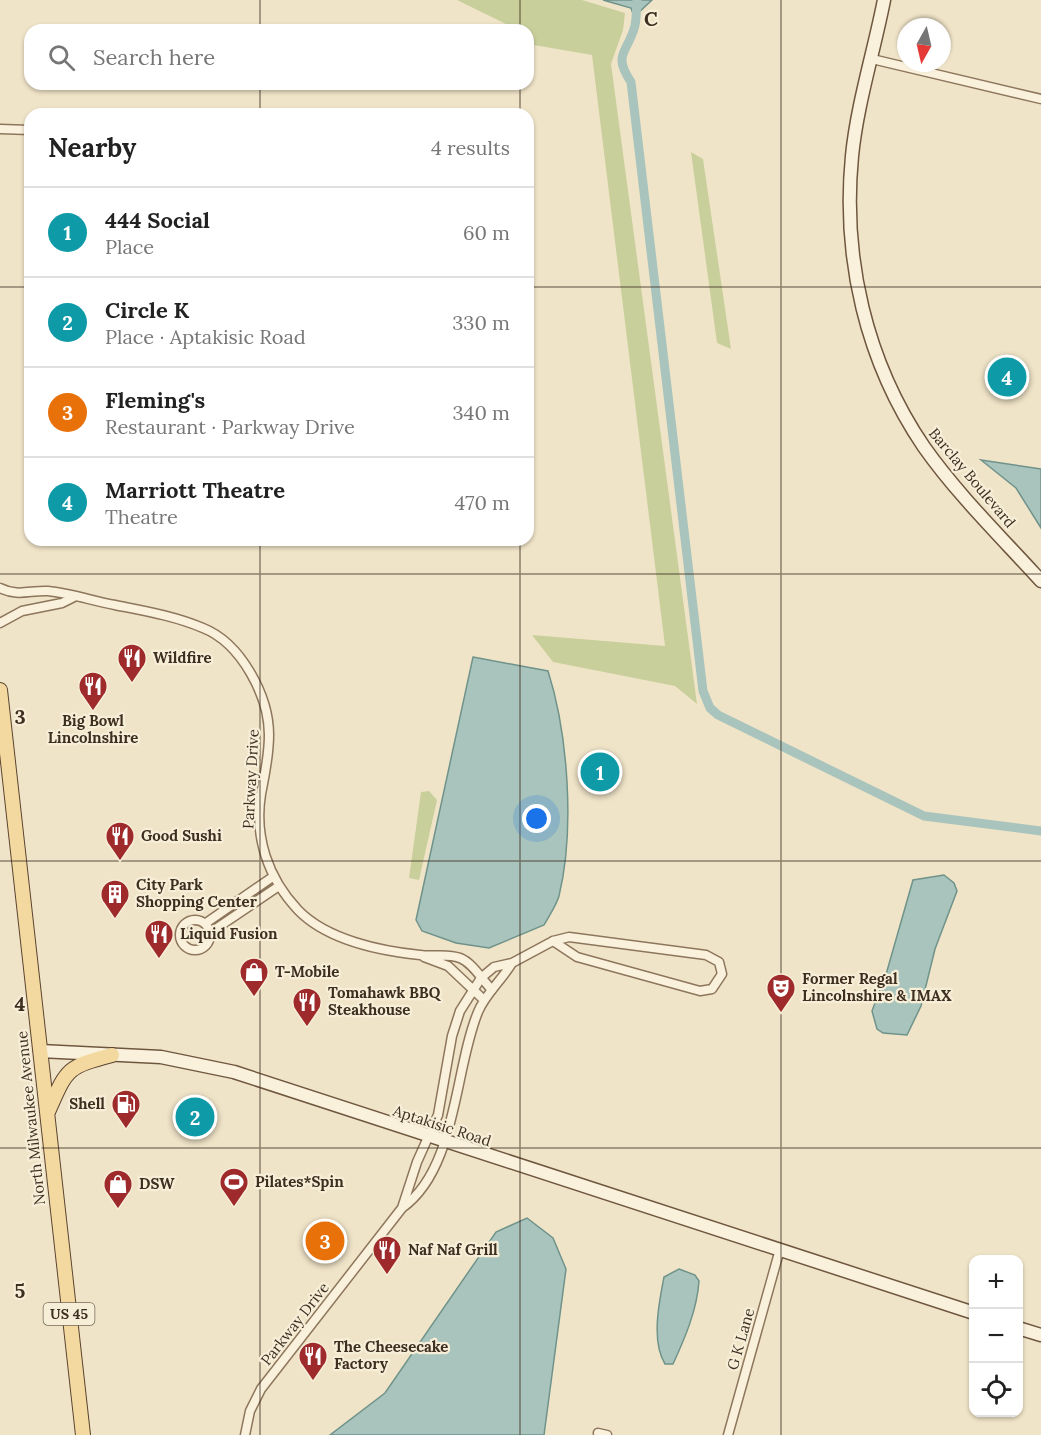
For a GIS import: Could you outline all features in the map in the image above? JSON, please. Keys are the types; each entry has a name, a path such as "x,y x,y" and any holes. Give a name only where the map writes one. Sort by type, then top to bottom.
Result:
{"main road":[{"name":"Barclay Boulevard","path":"884,0 852,153 849,217 858,288 873,346 890,388 926,448 973,506 1041,581"},
{"name":"North Milwaukee Avenue","path":"0,690 83,1435"},
{"name":"Aptakisic Road","path":"40,1051 161,1058 234,1072 427,1137 969,1311"},
{"path":"47,1114 64,1077 77,1064 112,1055"},
{"path":"1023,1330 1041,1335"}],"street":[{"path":"872,59 1041,99"},
{"path":"0,129 24,130"},
{"name":"Parkway Drive","path":"0,588 13,594 47,591 172,617 206,628 227,644 242,661 264,705 269,732 268,758 259,820 262,846 279,886 300,912 325,929 374,946 421,955 449,955 463,959 492,990"},
{"name":"Parkway Drive","path":"0,623 22,610 62,603 74,597"},
{"path":"206,923 274,876"},
{"path":"211,932 279,886"},
{"path":"196,919 206,923 211,932 209,942 202,949 192,950 183,945 180,935 183,926 196,919"},
{"name":"Parkway Drive","path":"402,1209 427,1137 438,1115 452,1036 460,1011 481,978 494,966 512,963 553,941 581,937 706,955 719,962 722,974 712,989 700,991 578,957 553,941"},
{"name":"Parkway Drive","path":"421,955 448,966 484,1000"},
{"name":"Parkway Drive","path":"245,1435 249,1411 261,1389 402,1209 417,1198 452,1120 467,1042 484,1000 512,963"},
{"name":"G K Lane","path":"728,1435 780,1249"}],"green space":[{"path":"457,0 582,0 625,13 623,30 611,64 697,704 675,686 553,662 532,635 665,646 592,55 534,45 534,24 506,24"},
{"path":"691,152 703,159 731,349 717,343"},
{"path":"429,791 437,800 419,880 409,878 421,792"}],"water":[{"path":"603,0 652,0 634,17 631,8"},
{"path":"981,460 1041,469 1041,528 1016,488"},
{"path":"473,657 548,671 560,723 567,782 567,842 564,870 556,903 544,925 489,948 456,943 422,931 416,920"},
{"path":"944,875 954,883 957,891 935,949 921,1006 907,1035 883,1033 877,1029 872,1011 887,971 913,880"},
{"path":"527,1218 553,1238 566,1269 544,1435 330,1435 385,1393 496,1232"},
{"path":"679,1269 695,1275 699,1281 698,1292 690,1324 673,1364 665,1364 657,1333 660,1298 664,1277"}],"waterway":[{"path":"637,0 635,26 622,60 631,82 703,691 710,708 718,715 924,816 1041,831"}],"place":[{"name":"Marriott Theatre","path":"1007,377"},
{"name":"Wildfire","path":"132,684"},
{"name":"Big Bowl Lincolnshire","path":"93,712"},
{"name":"444 Social","path":"600,772"},
{"name":"Good Sushi","path":"120,862"},
{"name":"City Park Shopping Center","path":"115,920"},
{"name":"Liquid Fusion","path":"159,960"},
{"name":"T-Mobile","path":"254,998"},
{"name":"Former Regal Lincolnshire & IMAX","path":"781,1014"},
{"name":"Tomahawk BBQ Steakhouse","path":"307,1028"},
{"name":"Circle K","path":"195,1117"},
{"name":"Shell","path":"126,1130"},
{"name":"Pilates*Spin","path":"234,1208"},
{"name":"DSW","path":"118,1210"},
{"name":"Fleming's","path":"325,1241"},
{"name":"Naf Naf Grill","path":"387,1276"},
{"name":"The Cheesecake Factory","path":"313,1382"}]}
